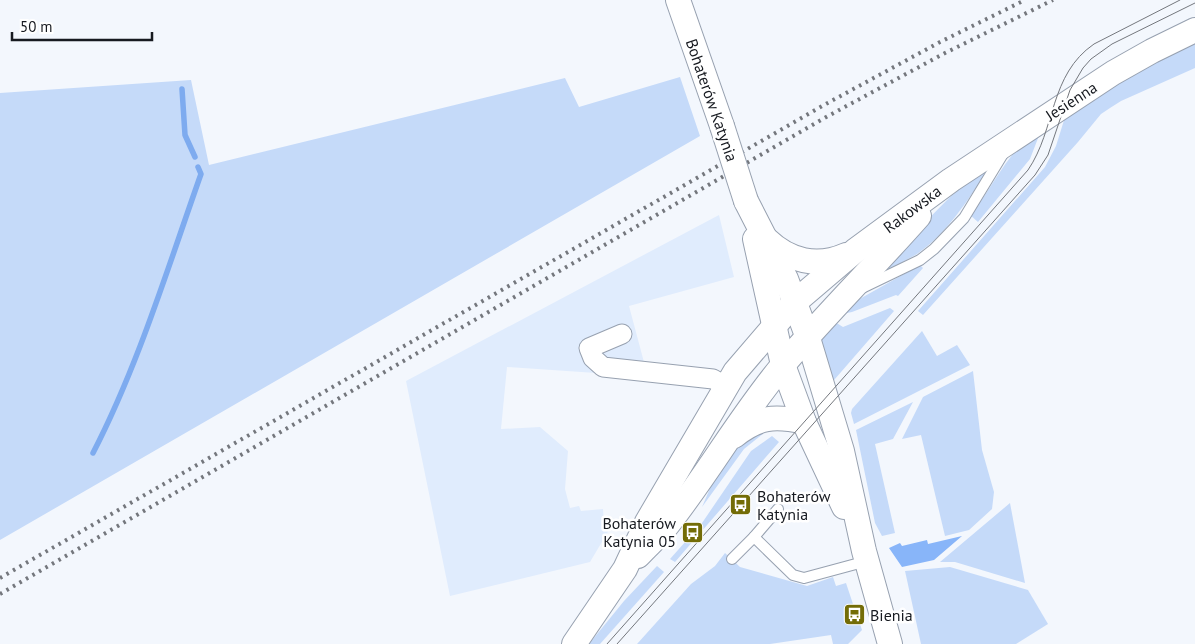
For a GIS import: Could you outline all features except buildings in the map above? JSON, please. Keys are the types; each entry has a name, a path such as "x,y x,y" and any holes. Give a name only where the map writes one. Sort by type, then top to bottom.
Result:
{"street":[{"name":"Bohaterów Katynia","path":"678,0 746,200 768,290 783,364 804,422 865,556"},
{"name":"Jesienna","path":"951,180 1113,73 1195,30"},
{"name":"Rakowska","path":"574,644 625,569 647,522 735,372 795,302 856,250 951,180"},
{"name":"Rakowska","path":"625,569 668,524 783,364 808,338 832,308 886,253 951,180"},
{"name":"Bohaterów Katynia","path":"746,200 795,302 808,338 842,451 865,556 890,644"},
{"path":"766,239 785,254 802,261 818,262 838,258 856,250"},
{"path":"622,334 590,348 593,358 603,367 713,379 726,386"},
{"path":"723,446 748,425 764,420 776,418 804,422"}],"lane":[{"path":"843,298 920,260 934,249 964,218 998,160 1023,132"},
{"path":"732,559 778,509"},
{"path":"754,537 793,576 804,578 865,556"}],"shaded area":[{"path":"1195,41 1195,68 1121,101 1101,114 923,315 918,311 1045,167 1056,146 1065,117 1119,81"},
{"path":"680,77 700,136 0,540 0,93 191,80 209,165 565,78 579,107"},
{"path":"1040,133 1030,159 978,222 970,215 1001,170 1021,146"},
{"path":"984,172 985,174 963,207 937,237 917,254 886,270 884,269 883,265 949,198 971,179"},
{"path":"719,215 734,277 629,306 645,366 596,373 507,367 501,429 540,427 568,451 565,489 570,508 579,506 581,511 603,509 604,525 612,525 590,562 450,596 406,381"},
{"path":"920,265 923,268 898,296 896,295 852,312 847,313 840,310"},
{"path":"890,308 894,311 828,387 825,377 821,338 835,322 843,327"},
{"path":"922,331 937,356 957,345 970,365 854,424 851,413 852,409"},
{"path":"973,371 982,450 994,492 992,509 969,530 945,536 921,435 902,439 923,397"},
{"path":"913,402 893,439 875,444 895,533 882,536 875,523 856,430"},
{"path":"769,429 744,449 702,507 717,472 746,437"},
{"path":"772,436 779,442 675,562 670,559 702,523 751,451"},
{"path":"1010,503 1025,583 955,562 940,562"},
{"path":"962,536 934,560 902,567 889,548 900,543 902,546 927,540 928,544"},
{"path":"725,553 740,567 807,586 833,577 836,586 846,583 853,604 849,606 853,619 858,618 862,630 848,644 833,644 831,635 770,644 637,644 691,584 715,566"},
{"path":"657,566 664,572 600,644 589,644 624,601"},
{"path":"950,567 1028,590 1048,624 1016,644 921,644 905,571"}],"waterway":[{"path":"182,89 185,135 195,157"},
{"path":"93,453 124,386 152,316 201,174 198,167"}],"tram line":[{"path":"607,644 1028,170 1044,137 1061,87 1079,57 1094,44 1180,0"},
{"path":"617,644 1035,175 1048,155 1070,90 1083,68 1091,59 1112,44 1195,3"}],"railway":[{"path":"0,578 824,105 940,42 1025,0"},
{"path":"0,594 828,116 945,53 1053,0"}],"place":[{"name":"Bohaterów Katynia","path":"741,505"},
{"name":"Bohaterów Katynia 05","path":"692,532"},
{"name":"Bienia","path":"854,615"}]}
